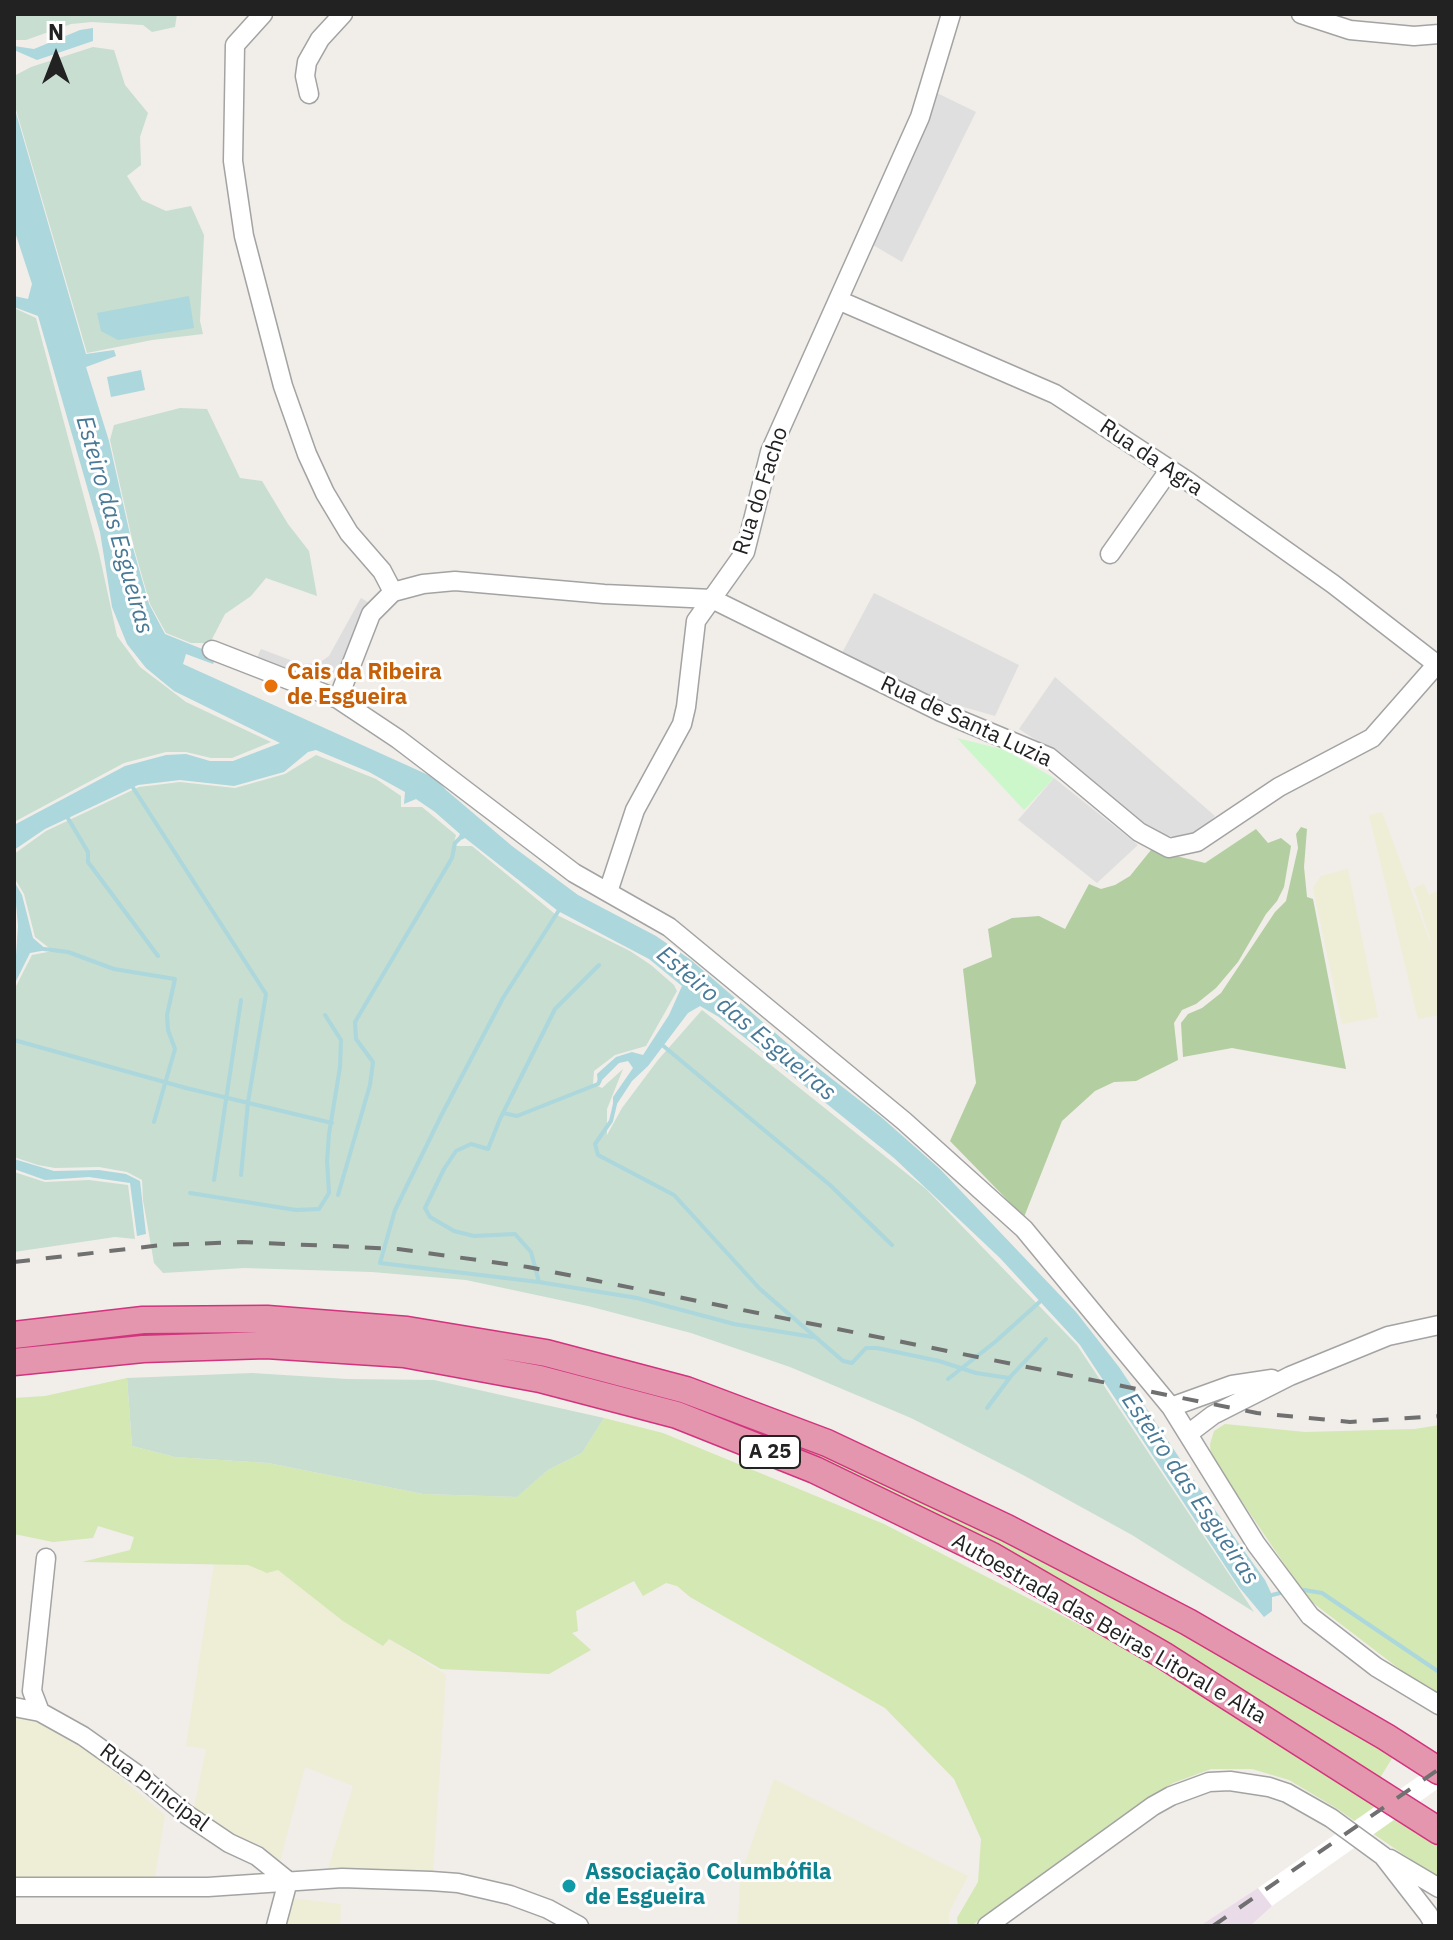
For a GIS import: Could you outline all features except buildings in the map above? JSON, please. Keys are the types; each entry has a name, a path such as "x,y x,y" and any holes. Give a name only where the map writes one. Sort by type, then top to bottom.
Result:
{"highway":[{"name":"Autoestrada das Beiras Litoral e Alta","path":"14,1335 143,1320 221,1319 267,1319 407,1330 546,1353 686,1390 827,1443 1007,1528 1188,1622 1439,1771"},
{"name":"Autoestrada das Beiras Litoral e Alta","path":"14,1362 143,1349 266,1345 404,1354 540,1379 677,1415 815,1470 992,1556 1163,1655 1439,1831"}],"street":[{"path":"263,14 235,45 233,161 244,236 283,386 307,454 325,493 349,533 382,571 393,592"},
{"path":"309,94 305,76 307,62 320,39 343,14"},
{"name":"Rua do Facho","path":"608,892 635,810 682,724 696,621 745,552 770,452 920,117 951,14"},
{"path":"1301,14 1350,30 1414,36 1439,34"},
{"name":"Rua da Agra","path":"838,300 1055,394 1170,469 1333,584 1438,665"},
{"path":"1110,554 1170,469"},
{"path":"338,699 371,614 393,592 423,584 455,581 604,594 712,599"},
{"name":"Rua de Santa Luzia","path":"712,599 941,712 1049,757 1139,832 1169,848 1197,842 1279,787 1372,738 1438,665"},
{"path":"212,650 338,699 398,739 574,873 669,927 904,1121 1024,1229 1171,1407 1256,1544 1310,1616 1376,1667 1439,1705"},
{"path":"1188,1434 1213,1415 1290,1376 1388,1336 1439,1325"},
{"path":"1171,1407 1232,1385 1290,1376"},
{"path":"40,1712 32,1691 46,1558"},
{"name":"Rua Principal","path":"14,1707 40,1712 83,1736 186,1814 229,1843 257,1856 288,1881"},
{"path":"987,1926 1153,1806 1209,1782 1250,1782 1287,1793 1331,1818 1383,1856 1439,1888"},
{"path":"1383,1856 1435,1926"},
{"path":"14,1887 208,1887 342,1878 458,1883 532,1903 579,1926"},
{"path":"276,1926 288,1881"}],"shaded area":[{"path":"937,93 976,112 902,262 873,245"},
{"path":"874,593 1019,665 995,716 939,700 842,653"},
{"path":"361,598 371,604 342,662 332,675 307,680 256,660 261,649 301,664 319,663 329,656"},
{"path":"1055,677 1215,816 1192,840 1165,835 1133,817 1065,759 1019,729"},
{"path":"1054,778 1138,845 1097,883 1018,820"},
{"path":"1258,1888 1272,1906 1250,1926 1200,1926"}],"green space":[{"path":"14,14 177,14 175,27 152,32 143,25 92,22 71,24 26,40 14,40"},
{"path":"93,47 114,50 125,85 148,113 140,137 141,165 127,176 142,200 166,211 191,206 204,235 200,321 203,334 87,353 14,103 14,76 31,67"},
{"path":"14,308 36,318 99,553 117,636 140,667 186,702 271,742 232,758 166,752 124,763 14,822"},
{"path":"180,408 207,409 240,478 262,481 309,551 317,596 266,578 251,596 225,614 207,643 191,643 166,633 150,604 110,440 114,425"},
{"path":"957,738 1005,750 1054,778 1024,810"},
{"path":"316,755 376,779 401,796 401,807 422,807 456,835 453,846 472,846 555,914 630,951 674,985 677,991 646,1046 615,1055 594,1071 593,1084 602,1088 623,1069 607,1109 607,1135 622,1108 658,1060 702,1010 926,1189 1077,1345 1254,1612 1132,1535 1023,1475 911,1418 790,1367 691,1333 588,1306 466,1280 372,1272 244,1268 163,1273 154,1263 142,1180 127,1172 99,1167 55,1168 14,1157 14,990 32,955 53,951 35,937 24,894 15,879 14,854 46,831 139,787 180,782 235,788 285,774"},
{"path":"1382,812 1436,958 1414,888 1424,884 1429,895 1439,890 1439,1015 1418,1019 1369,815"},
{"path":"1301,827 1307,829 1304,867 1307,897 1313,899 1346,1069 1232,1048 1183,1057 1181,1023 1188,1014 1202,1008 1221,993 1275,912 1286,901 1298,848 1296,834"},
{"path":"1256,829 1268,843 1281,838 1291,846 1284,887 1277,901 1238,962 1216,988 1196,1004 1182,1010 1174,1023 1178,1060 1136,1081 1114,1082 1095,1091 1062,1121 1024,1217 950,1141 976,1083 963,969 992,957 988,929 1012,918 1039,916 1065,929 1089,884 1101,889 1115,885 1130,876 1151,850 1205,863"},
{"path":"1348,869 1378,1017 1342,1024 1313,888 1321,876"},
{"path":"14,1172 45,1182 89,1180 128,1185 135,1239 115,1237 14,1252"},
{"path":"244,1328 495,1352 714,1410 880,1478 1085,1579 1396,1752 1378,1781 905,1501 471,1357 14,1354 14,1346 132,1332"},
{"path":"252,1373 434,1380 604,1418 582,1453 548,1470 517,1497 423,1494 268,1463 175,1457 132,1446 127,1378"},
{"path":"127,1378 132,1446 175,1457 268,1463 423,1494 517,1497 548,1470 582,1453 604,1418 663,1433 884,1524 1125,1648 1439,1847 1439,1879 1336,1808 1289,1780 1252,1769 1211,1769 1173,1783 1155,1794 971,1926 958,1926 957,1918 978,1882 981,1839 954,1779 885,1708 690,1597 677,1586 666,1583 643,1596 634,1581 576,1611 578,1631 572,1633 591,1650 549,1674 441,1669 389,1639 383,1646 343,1621 278,1570 267,1573 248,1565 82,1562 130,1550 134,1537 98,1526 93,1538 53,1542 14,1534 14,1398 45,1396"},
{"path":"1225,1424 1305,1432 1415,1429 1439,1425 1439,1693 1406,1674 1308,1599 1211,1456 1210,1444 1214,1431"},
{"path":"214,1564 249,1565 267,1573 278,1570 343,1620 383,1645 389,1639 446,1675 433,1872 327,1872 353,1786 305,1767 280,1861 260,1845 220,1830 194,1808 206,1749 186,1746"},
{"path":"14,1714 39,1723 91,1753 165,1815 154,1882 14,1880"},
{"path":"774,1779 968,1876 949,1912 949,1926 738,1926 740,1877"},
{"path":"289,1898 341,1904 340,1926 282,1926"}],"water":[{"path":"93,28 93,41 37,60 14,50 14,46 34,49 80,30"},
{"name":"Esteiro das Esgueiras","path":"14,106 86,354 114,350 116,356 86,367 109,441 149,604 165,634 217,655 213,664 186,654 183,664 435,778 512,846 578,895 656,936 691,960 795,1050 881,1117 940,1169 1076,1312 1119,1367 1265,1580 1272,1595 1272,1611 1264,1617 1239,1587 1080,1345 1000,1258 894,1158 719,1017 700,1006 688,1013 648,1066 632,1081 613,1110 613,1097 633,1068 628,1061 619,1063 598,1084 597,1074 616,1057 632,1052 643,1055 669,1015 682,986 649,959 558,911 465,838 455,843 460,834 416,799 404,804 405,792 369,772 316,750 308,752 284,772 234,786 180,780 138,785 45,829 14,850 14,825 125,766 166,755 186,754 210,761 233,761 280,743 174,691 146,668 127,644 112,607 100,532 38,316 14,307 14,296 28,299 32,284 14,229"},
{"path":"189,296 194,328 118,340 101,331 97,313"},
{"path":"141,370 145,390 111,397 107,377"},
{"path":"14,881 22,895 33,938 47,950 30,953 14,985 18,926"},
{"path":"14,1159 54,1171 99,1170 126,1174 140,1181 146,1234 137,1236 130,1183 89,1177 45,1180 14,1169"}],"pier":[{"path":"1439,1762 1439,1788 1272,1906 1258,1888"}],"waterway":[{"path":"130,783 266,994 248,1102 241,1175"},
{"path":"66,815 88,852 88,862 158,956"},
{"path":"338,1195 370,1085 373,1062 356,1039 355,1022 452,858 459,839"},
{"path":"539,1282 380,1263 395,1210 442,1114 503,998 561,907"},
{"path":"44,949 68,952 114,969 175,979 167,1015 168,1030 175,1049 154,1122"},
{"path":"599,965 555,1009 488,1149 471,1144 456,1151 425,1208 430,1217 454,1231 474,1236 515,1234 531,1252 539,1282 637,1298 734,1324 813,1337"},
{"path":"214,1180 241,1000"},
{"path":"190,1193 296,1210 319,1209 329,1193 329,1134 340,1067 341,1040 325,1015"},
{"path":"14,1040 186,1088 332,1123"},
{"path":"661,1044 830,1185 892,1245"},
{"path":"503,1113 517,1116 598,1084 600,1080"},
{"path":"615,1104 611,1121 595,1144 598,1155 674,1195 760,1289 843,1361 852,1363 866,1348 877,1348 939,1361 976,1373 1009,1378"},
{"path":"948,1379 1044,1298"},
{"path":"987,1408 1011,1376 1046,1339"},
{"path":"1304,1590 1322,1593 1439,1672"},
{"path":"1272,1595 1280,1593"}],"railway":[{"path":"14,1262 162,1245 242,1242 398,1249 528,1267 1257,1413 1350,1422 1439,1416"},
{"path":"1213,1926 1439,1769"}],"place":[{"name":"Cais da Ribeira de Esgueira","path":"271,686"},
{"name":"Associação Columbófila de Esgueira","path":"569,1886"}]}
